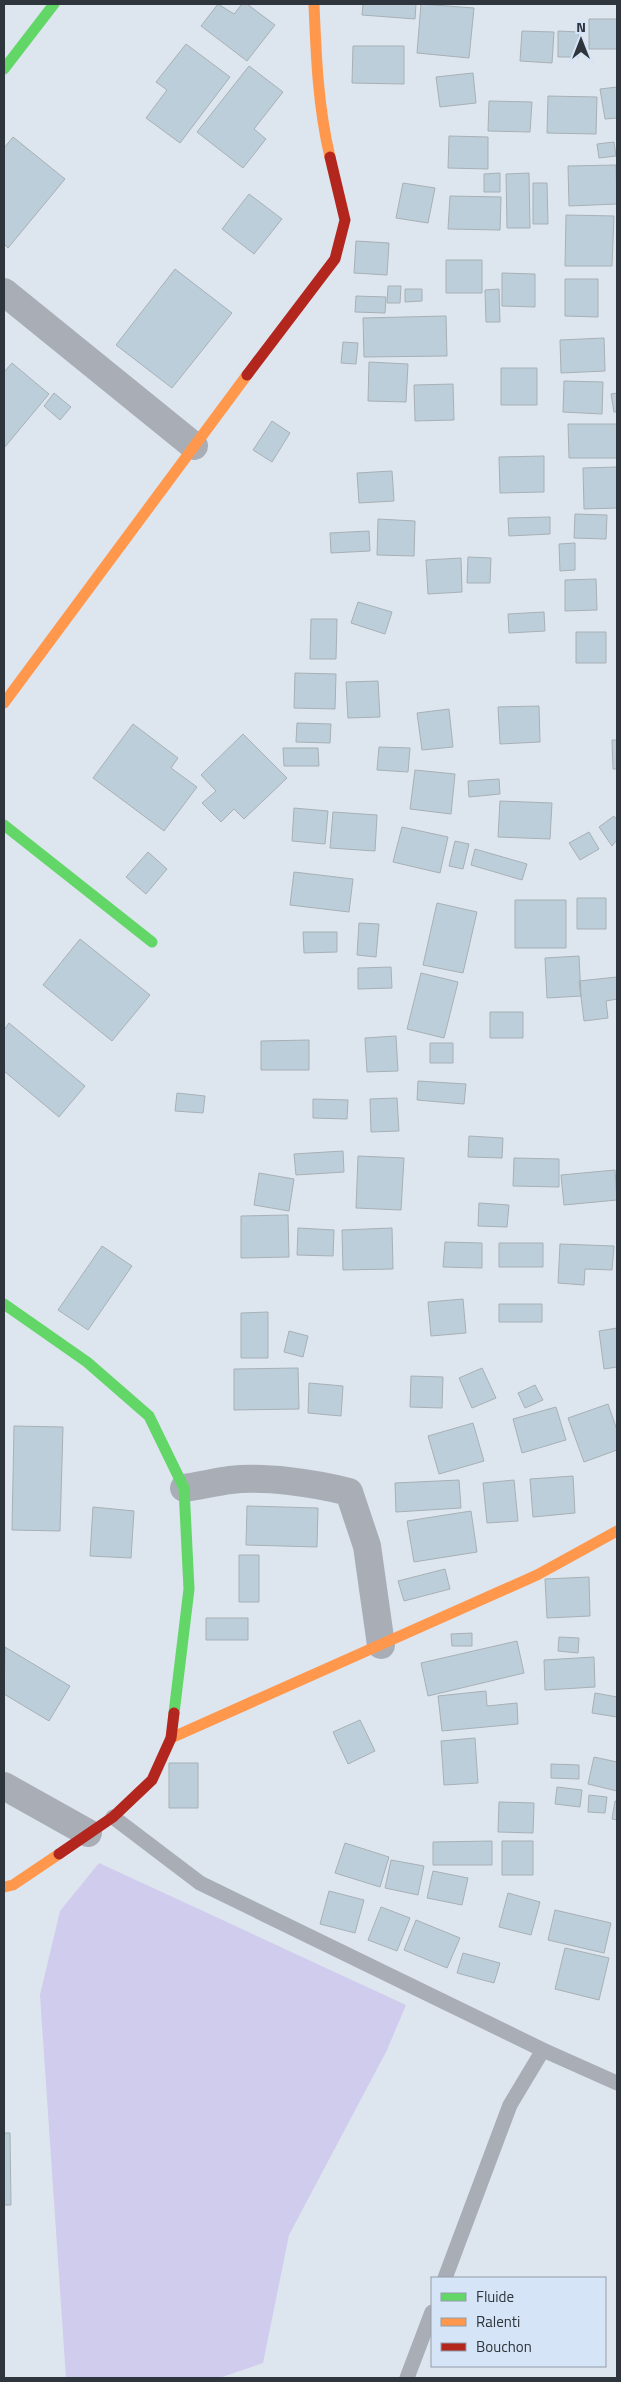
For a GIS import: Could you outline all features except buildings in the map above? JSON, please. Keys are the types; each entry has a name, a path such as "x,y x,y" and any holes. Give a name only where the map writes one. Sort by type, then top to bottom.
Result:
{"street":[{"path":"4,69 54,4"},
{"path":"4,703 335,259 345,220 325,136 314,4"},
{"path":"4,292 194,446"},
{"path":"4,825 152,942"},
{"path":"4,1304 87,1362 149,1416 184,1488 189,1589 171,1738 152,1780 113,1817 13,1885 4,1887"},
{"path":"184,1488 232,1480 278,1481 325,1486 349,1492 367,1546 381,1645"},
{"path":"171,1738 537,1574 617,1531"},
{"path":"4,1786 88,1834"}],"lane":[{"path":"113,1817 200,1884 543,2050 617,2083"},
{"path":"445,2277 510,2105 543,2050"},
{"path":"407,2378 431,2315"}],"shaded area":[{"path":"99,1863 406,2005 387,2050 289,2235 263,2363 219,2378 66,2378 40,1995 60,1911"}],"traffic: fast":[{"path":"4,69 54,4"},
{"path":"4,825 152,942"},
{"path":"4,1304 87,1362 149,1416 184,1488 189,1589 174,1713"}],"traffic: slow":[{"path":"314,4 320,100 330,157"},
{"path":"4,703 247,375"},
{"path":"171,1738 537,1575 617,1531"},
{"path":"4,1887 13,1885 59,1854"}],"traffic: jam":[{"path":"247,375 335,259 345,220 330,157"},
{"path":"59,1854 113,1817 152,1780 171,1738 174,1713"}]}
